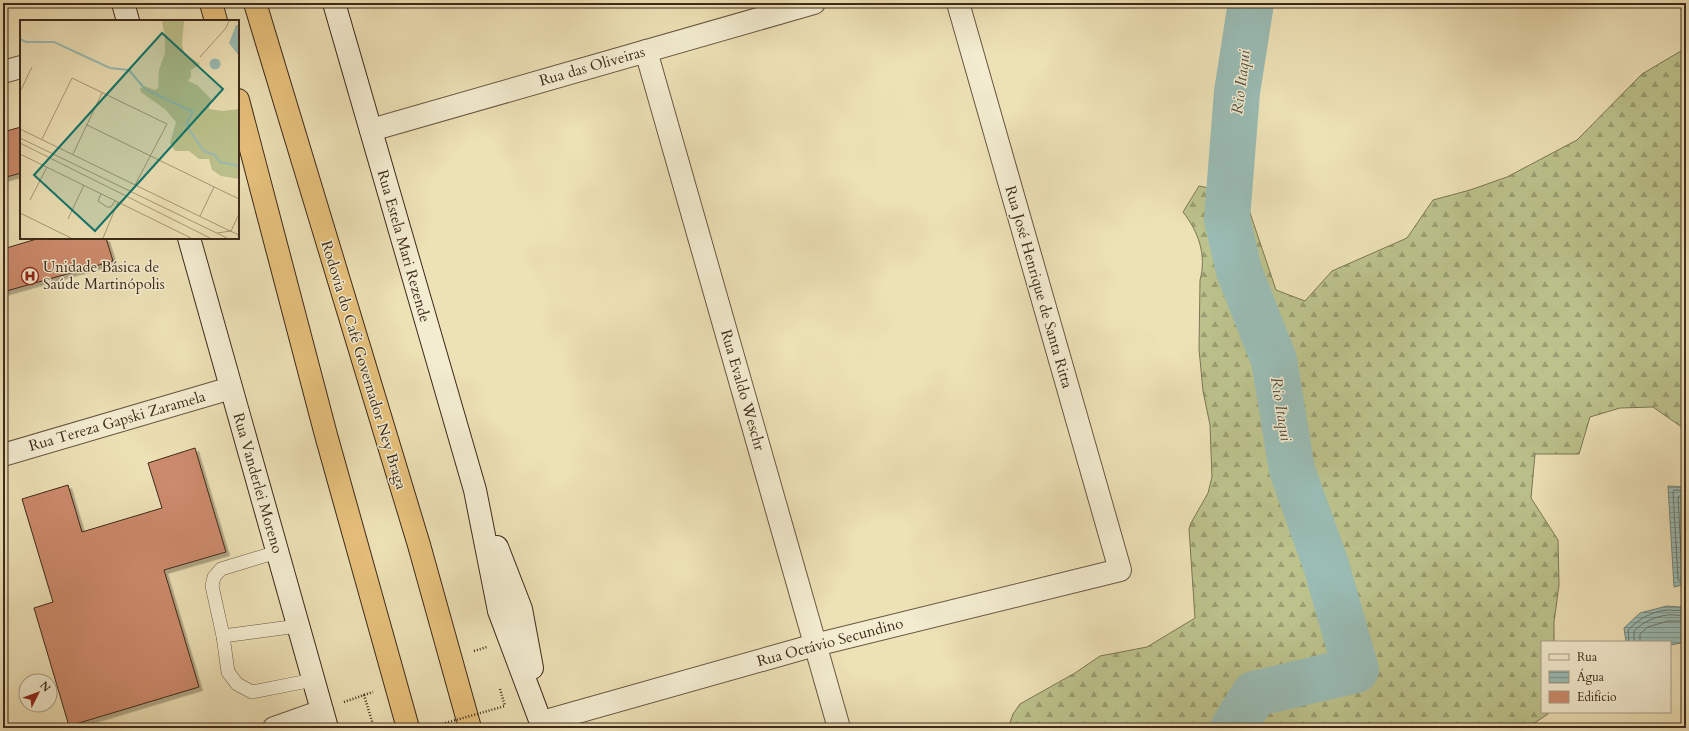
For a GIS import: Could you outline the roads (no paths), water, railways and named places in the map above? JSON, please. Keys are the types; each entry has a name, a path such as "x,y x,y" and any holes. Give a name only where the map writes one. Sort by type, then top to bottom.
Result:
{"highway":[{"path":"211,3 216,20"},
{"name":"Rodovia do Café Governador Ney Braga","path":"255,3 414,530 470,728"},
{"path":"239,104 328,442 408,728"}],"street":[{"path":"123,3 128,20"},
{"name":"Rua Estela Mari Rezende","path":"334,3 475,490 521,609 542,725"},
{"name":"Rua das Oliveiras","path":"371,130 814,3"},
{"name":"Rua José Henrique de Santa Ritta","path":"958,3 1120,570"},
{"name":"Rua Evaldo Weschr","path":"646,51 839,728"},
{"path":"3,72 20,67"},
{"name":"Rua Vanderlei Moreno","path":"189,239 325,720"},
{"name":"Rua Tereza Gapski Zaramela","path":"3,455 231,388"},
{"name":"Rua Octávio Secundino","path":"542,725 815,645 1120,570"},
{"path":"274,728 325,720"}],"lane":[{"path":"277,552 220,569 214,577 212,586 223,636 228,672 238,684 252,692 313,680"},
{"path":"223,636 298,626"}],"water":[{"path":"1668,486 1686,487 1686,584 1674,587"},
{"path":"1686,603 1686,642 1671,645 1671,641 1626,641 1624,628 1640,613 1667,606 1680,607"}],"waterway":[{"name":"Rio Itaqui","path":"1233,728 1254,694 1356,670 1326,565 1292,470 1274,360 1239,271 1227,219 1237,92 1251,3"}],"place":[{"name":"Unidade Básica de Saúde Martinópolis","path":"30,276"}]}
